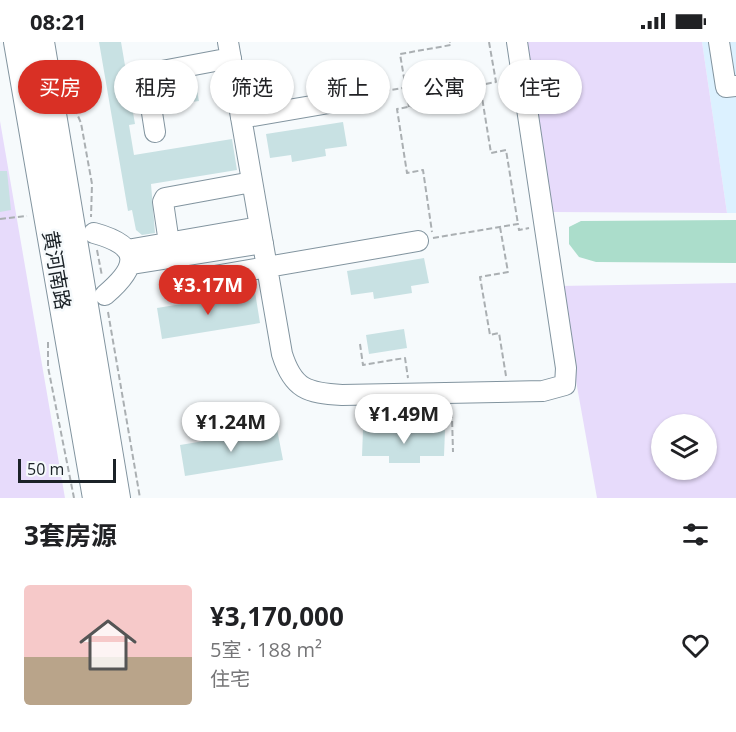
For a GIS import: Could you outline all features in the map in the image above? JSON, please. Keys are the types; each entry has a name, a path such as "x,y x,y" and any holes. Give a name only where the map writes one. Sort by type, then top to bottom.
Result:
{"main road":[{"name":"黄河南路","path":"17,42 96,498"},
{"name":"黄河南路","path":"41,42 117,498"}],"lane":[{"path":"154,132 146,74 230,50 282,354 288,375 299,385 312,392 324,394 543,392 565,385 566,368 517,42"},
{"path":"719,42 726,87 736,86"},
{"path":"241,118 306,107"},
{"path":"169,243 163,202 165,198 252,182"},
{"path":"94,233 115,239 129,257"},
{"path":"129,257 261,235"},
{"path":"129,257 169,243 261,235"},
{"path":"174,283 426,239"},
{"path":"105,296 120,283 129,257"}],"path":[{"path":"402,63 400,54 451,45 450,42"},
{"path":"489,42 496,82 480,85 491,153 506,150 519,230 545,225"},
{"path":"402,109 397,110 407,173 423,170 426,239 519,224"},
{"path":"77,114 83,133 92,184 90,210 140,498"},
{"path":"0,219 27,216"},
{"path":"500,227 508,272 480,277 490,335 499,333 509,392"},
{"path":"48,340 48,367 74,498"},
{"path":"360,344 363,365 405,358 410,394"},
{"path":"438,393 438,416 452,416 453,452"}],"shaded area":[{"path":"525,42 702,42 727,213 553,212 537,114 582,114 582,60 528,60"},
{"path":"702,42 736,42 736,213 727,213"},
{"path":"0,121 65,498 0,498"},
{"path":"736,220 736,263 596,262 579,257 569,244 569,227 581,221"},
{"path":"736,283 736,498 597,498 559,286"}],"building":[{"path":"99,42 121,42 124,60 114,60 114,114 133,114 135,124 129,125 134,155 232,139 237,170 151,184 155,233 142,235 136,230 132,210 128,211"},
{"path":"343,122 347,146 325,149 326,156 292,162 291,155 270,158 266,134"},
{"path":"0,171 7,171 11,210 0,212"},
{"path":"424,258 429,283 411,286 412,293 374,299 373,292 351,295 347,271"},
{"path":"255,292 260,323 162,339 157,308"},
{"path":"404,329 407,348 369,354 366,335"},
{"path":"277,429 283,460 185,476 180,445"},
{"path":"363,430 445,430 444,456 420,456 420,463 389,463 389,456 362,456"}]}
